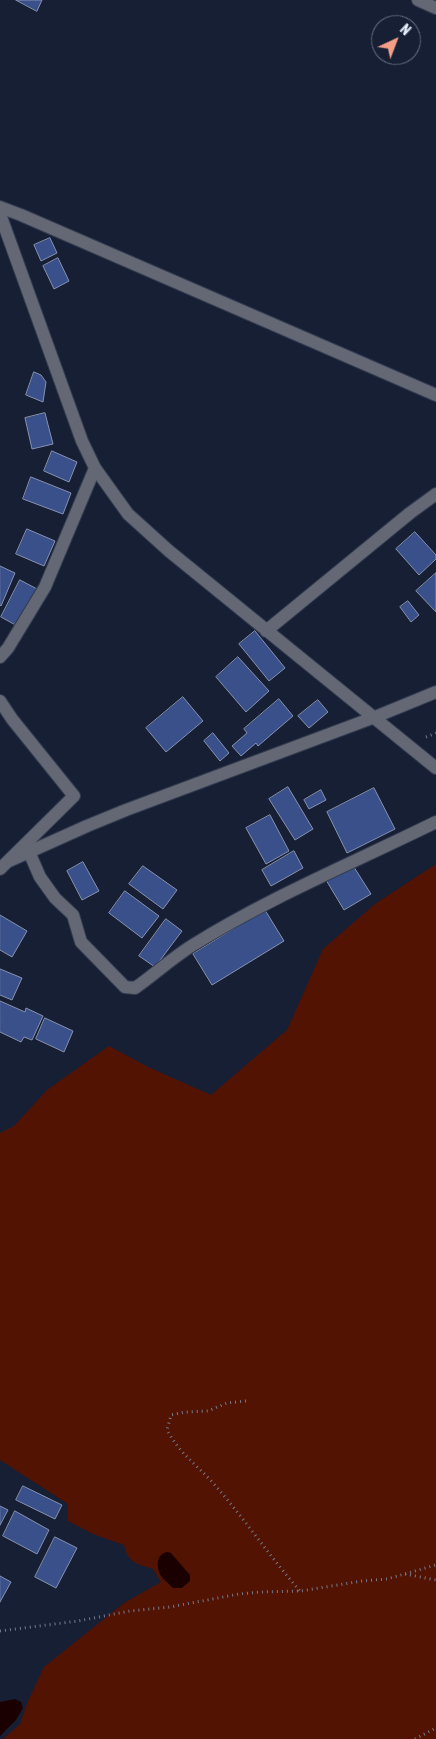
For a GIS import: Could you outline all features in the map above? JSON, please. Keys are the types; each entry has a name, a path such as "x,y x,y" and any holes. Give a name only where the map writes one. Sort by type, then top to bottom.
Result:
{"street":[{"path":"418,0 436,8"},
{"path":"0,207 436,395"},
{"path":"0,214 82,441 95,468 128,514 169,551 266,631 436,768"},
{"path":"0,657 8,648 45,587 95,468"},
{"path":"266,631 410,513 436,494"},
{"path":"4,865 29,852 126,810 375,717 436,692"},
{"path":"0,701 12,719 74,796 4,865"},
{"path":"29,852 40,878 54,898 73,915 81,942 125,987 135,988 153,976 172,958 277,897 436,822"}],"path":[{"path":"246,1401 227,1403 208,1410 171,1415 167,1430 173,1442 213,1483 301,1592"},
{"path":"0,1631 78,1621 130,1611 170,1607 239,1594 301,1592 362,1581 387,1579 436,1565"},
{"path":"404,1574 436,1580"},
{"path":"415,1739 436,1728"}],"shaded area":[{"path":"436,864 436,1739 3,1739 20,1724 28,1701 44,1667 124,1603 161,1582 153,1569 134,1562 128,1556 124,1545 93,1534 68,1521 68,1504 0,1460 0,1133 14,1126 47,1090 109,1046 148,1067 211,1095 287,1030 323,949 375,904"},
{"path":"163,1553 171,1553 190,1575 190,1581 182,1588 173,1588 162,1578 159,1572 159,1558"},
{"path":"15,1699 21,1702 23,1708 16,1720 0,1736 0,1702"}],"building":[{"path":"16,0 42,0 37,11"},
{"path":"50,238 57,253 41,261 34,245"},
{"path":"58,258 69,281 54,289 43,266"},
{"path":"34,372 41,375 46,382 43,402 26,395"},
{"path":"45,413 53,444 32,449 25,418"},
{"path":"52,451 77,462 69,482 44,471"},
{"path":"31,477 71,493 63,514 23,499"},
{"path":"27,529 55,541 44,566 16,554"},
{"path":"415,532 436,555 436,559 419,575 396,549"},
{"path":"0,566 15,573 1,606 0,605"},
{"path":"436,573 436,612 416,591"},
{"path":"20,580 39,590 19,627 1,617"},
{"path":"408,601 419,615 411,622 400,607"},
{"path":"255,631 285,668 269,681 239,644"},
{"path":"238,657 269,691 246,712 216,677"},
{"path":"183,697 203,721 166,752 146,728"},
{"path":"279,699 293,716 258,746 256,743 241,756 232,746 247,733 244,729"},
{"path":"318,700 328,712 309,728 298,716"},
{"path":"213,733 229,753 220,761 204,741"},
{"path":"288,787 313,829 295,840 269,799"},
{"path":"374,788 395,829 347,853 327,812"},
{"path":"321,790 326,800 309,809 304,800"},
{"path":"270,815 289,851 266,864 246,828"},
{"path":"294,851 303,868 271,886 262,870"},
{"path":"83,862 99,891 82,900 67,871"},
{"path":"352,864 371,894 344,910 326,880"},
{"path":"143,866 177,890 163,909 129,884"},
{"path":"125,891 159,916 142,938 109,913"},
{"path":"265,910 284,941 212,985 193,954"},
{"path":"0,915 27,931 12,957 0,950"},
{"path":"166,919 182,931 155,967 139,956"},
{"path":"0,969 22,978 12,1000 0,995"},
{"path":"0,1001 25,1012 26,1008 43,1016 32,1040 24,1037 21,1042 0,1032"},
{"path":"45,1018 73,1031 64,1052 36,1039"},
{"path":"23,1486 62,1505 55,1519 16,1500"},
{"path":"0,1506 8,1510 0,1525"},
{"path":"15,1511 49,1530 37,1554 3,1536"},
{"path":"55,1537 77,1548 56,1588 35,1577"},
{"path":"0,1576 11,1582 0,1602"}]}
